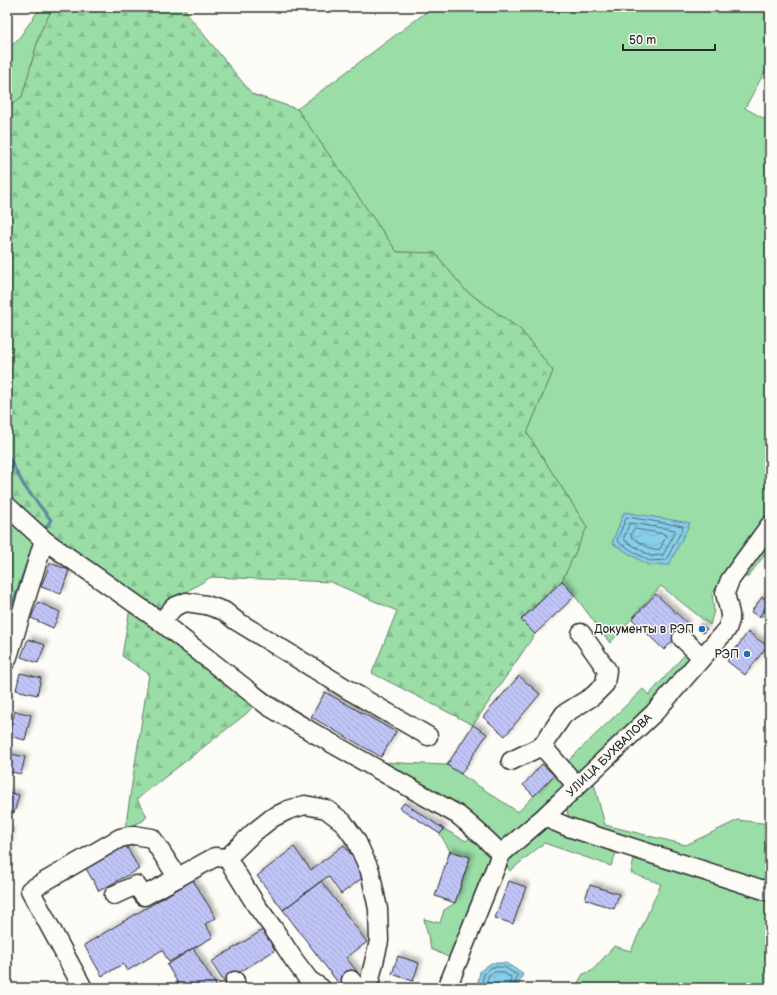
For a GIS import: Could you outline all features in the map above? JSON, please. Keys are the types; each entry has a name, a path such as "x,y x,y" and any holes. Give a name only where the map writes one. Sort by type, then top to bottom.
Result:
{"street":[{"path":"7,506 44,540 161,622 268,706 458,815 488,840 501,854"},
{"name":"УЛИЦА БУХВАЛОВА","path":"446,988 501,854 544,817 654,713 727,629 730,614 725,593 730,580 770,525"},
{"path":"7,660 44,540"},
{"path":"161,622 174,607 186,602 206,605 224,611 235,620 352,692 428,736"},
{"path":"511,761 542,746 564,714 593,696 605,684 607,670 581,633"},
{"path":"682,638 702,657"},
{"path":"542,746 577,786"},
{"path":"114,895 136,885 144,896 215,857 227,858 253,833 272,818 288,810 305,805 326,809 343,822 356,840 370,871 378,908 380,941 368,988"},
{"path":"544,817 568,827 770,892"},
{"path":"83,988 30,890 120,838 134,835 152,838 178,878"},
{"path":"227,858 256,905 294,960 309,980 321,988"}],"green space":[{"path":"41,7 53,7 40,33 22,97 7,108 7,50 19,38"},
{"path":"53,7 184,7 188,15 252,94 297,109 397,252 435,253 465,290 521,330 553,371 527,433 587,527 562,581 521,619 535,634 473,725 372,673 397,611 331,582 211,577 153,612 46,535 7,499 7,108 22,97 40,33"},
{"path":"433,7 770,7 770,71 764,73 745,108 770,122 770,513 712,594 714,611 710,625 661,586 610,643 562,581 587,527 527,433 553,371 521,330 465,290 435,253 397,252 297,109"},
{"path":"10,516 40,541 7,642 7,533"},
{"path":"770,536 770,548 747,578 742,574"},
{"path":"770,601 770,614 759,617 769,602"},
{"path":"130,608 256,703 246,714 137,799 147,816 143,821 125,829 149,674 122,656"},
{"path":"167,621 268,693 379,762 447,765 518,812 559,770 566,784 501,843 271,703"},
{"path":"688,651 691,659 649,707 578,772 565,764 643,689 649,695"},
{"path":"593,780 605,825 686,845 738,820 770,824 770,889 577,826 569,818 567,811 569,803"},
{"path":"546,826 618,848 611,866 544,843 510,871 506,864 510,856"},
{"path":"444,829 466,841 475,834 485,843 491,857 450,958 431,949 424,919 440,923 444,910 455,903 470,858 450,851 440,834"},
{"path":"635,854 770,897 770,988 609,988 576,986 583,974 592,971 614,946 631,951 661,884 631,873"}],"water":[{"path":"624,512 690,523 669,565 648,565 612,543"},
{"path":"491,963 506,963 523,974 517,988 477,988 480,971"}],"building":[{"path":"50,563 69,570 61,594 41,587"},
{"path":"562,581 575,596 535,634 521,620"},
{"path":"656,594 688,624 664,650 632,619"},
{"path":"762,597 769,602 759,617 751,612"},
{"path":"38,602 60,612 53,628 31,618"},
{"name":"Документы в РЭП","path":"700,624 707,629 703,633 697,628"},
{"name":"РЭП","path":"748,632 767,646 745,675 727,661"},
{"path":"28,639 45,645 38,663 21,657"},
{"path":"20,673 41,678 37,695 16,690"},
{"path":"519,676 540,694 505,736 483,717"},
{"path":"325,692 396,732 381,757 311,717"},
{"path":"15,711 31,715 25,740 8,736"},
{"path":"473,725 487,734 461,774 447,765"},
{"path":"7,753 25,757 21,774 7,771"},
{"path":"542,764 554,775 534,796 523,785"},
{"path":"7,792 19,795 14,813 7,811"},
{"path":"404,803 444,829 440,834 400,808"},
{"path":"7,831 11,832 7,852"},
{"path":"125,844 139,869 99,891 85,867"},
{"path":"344,845 366,875 341,894 328,876 283,910 257,876 294,847 311,870"},
{"path":"450,851 470,857 455,903 435,896"},
{"path":"193,880 216,918 205,924 213,937 169,962 162,950 127,971 123,964 102,976 84,945"},
{"path":"321,881 367,942 346,958 359,974 342,988 283,910"},
{"path":"509,881 526,887 513,924 495,918"},
{"path":"590,885 619,894 614,909 585,899"},
{"path":"263,930 275,950 224,982 211,962"},
{"path":"193,948 217,987 216,988 181,988 167,965"},
{"path":"398,956 419,963 413,981 392,974"}],"waterway":[{"path":"7,455 25,487 51,520 43,532"},
{"path":"7,620 29,559"}],"place":[{"name":"Документы в РЭП","path":"702,629"},
{"name":"РЭП","path":"747,654"}]}
